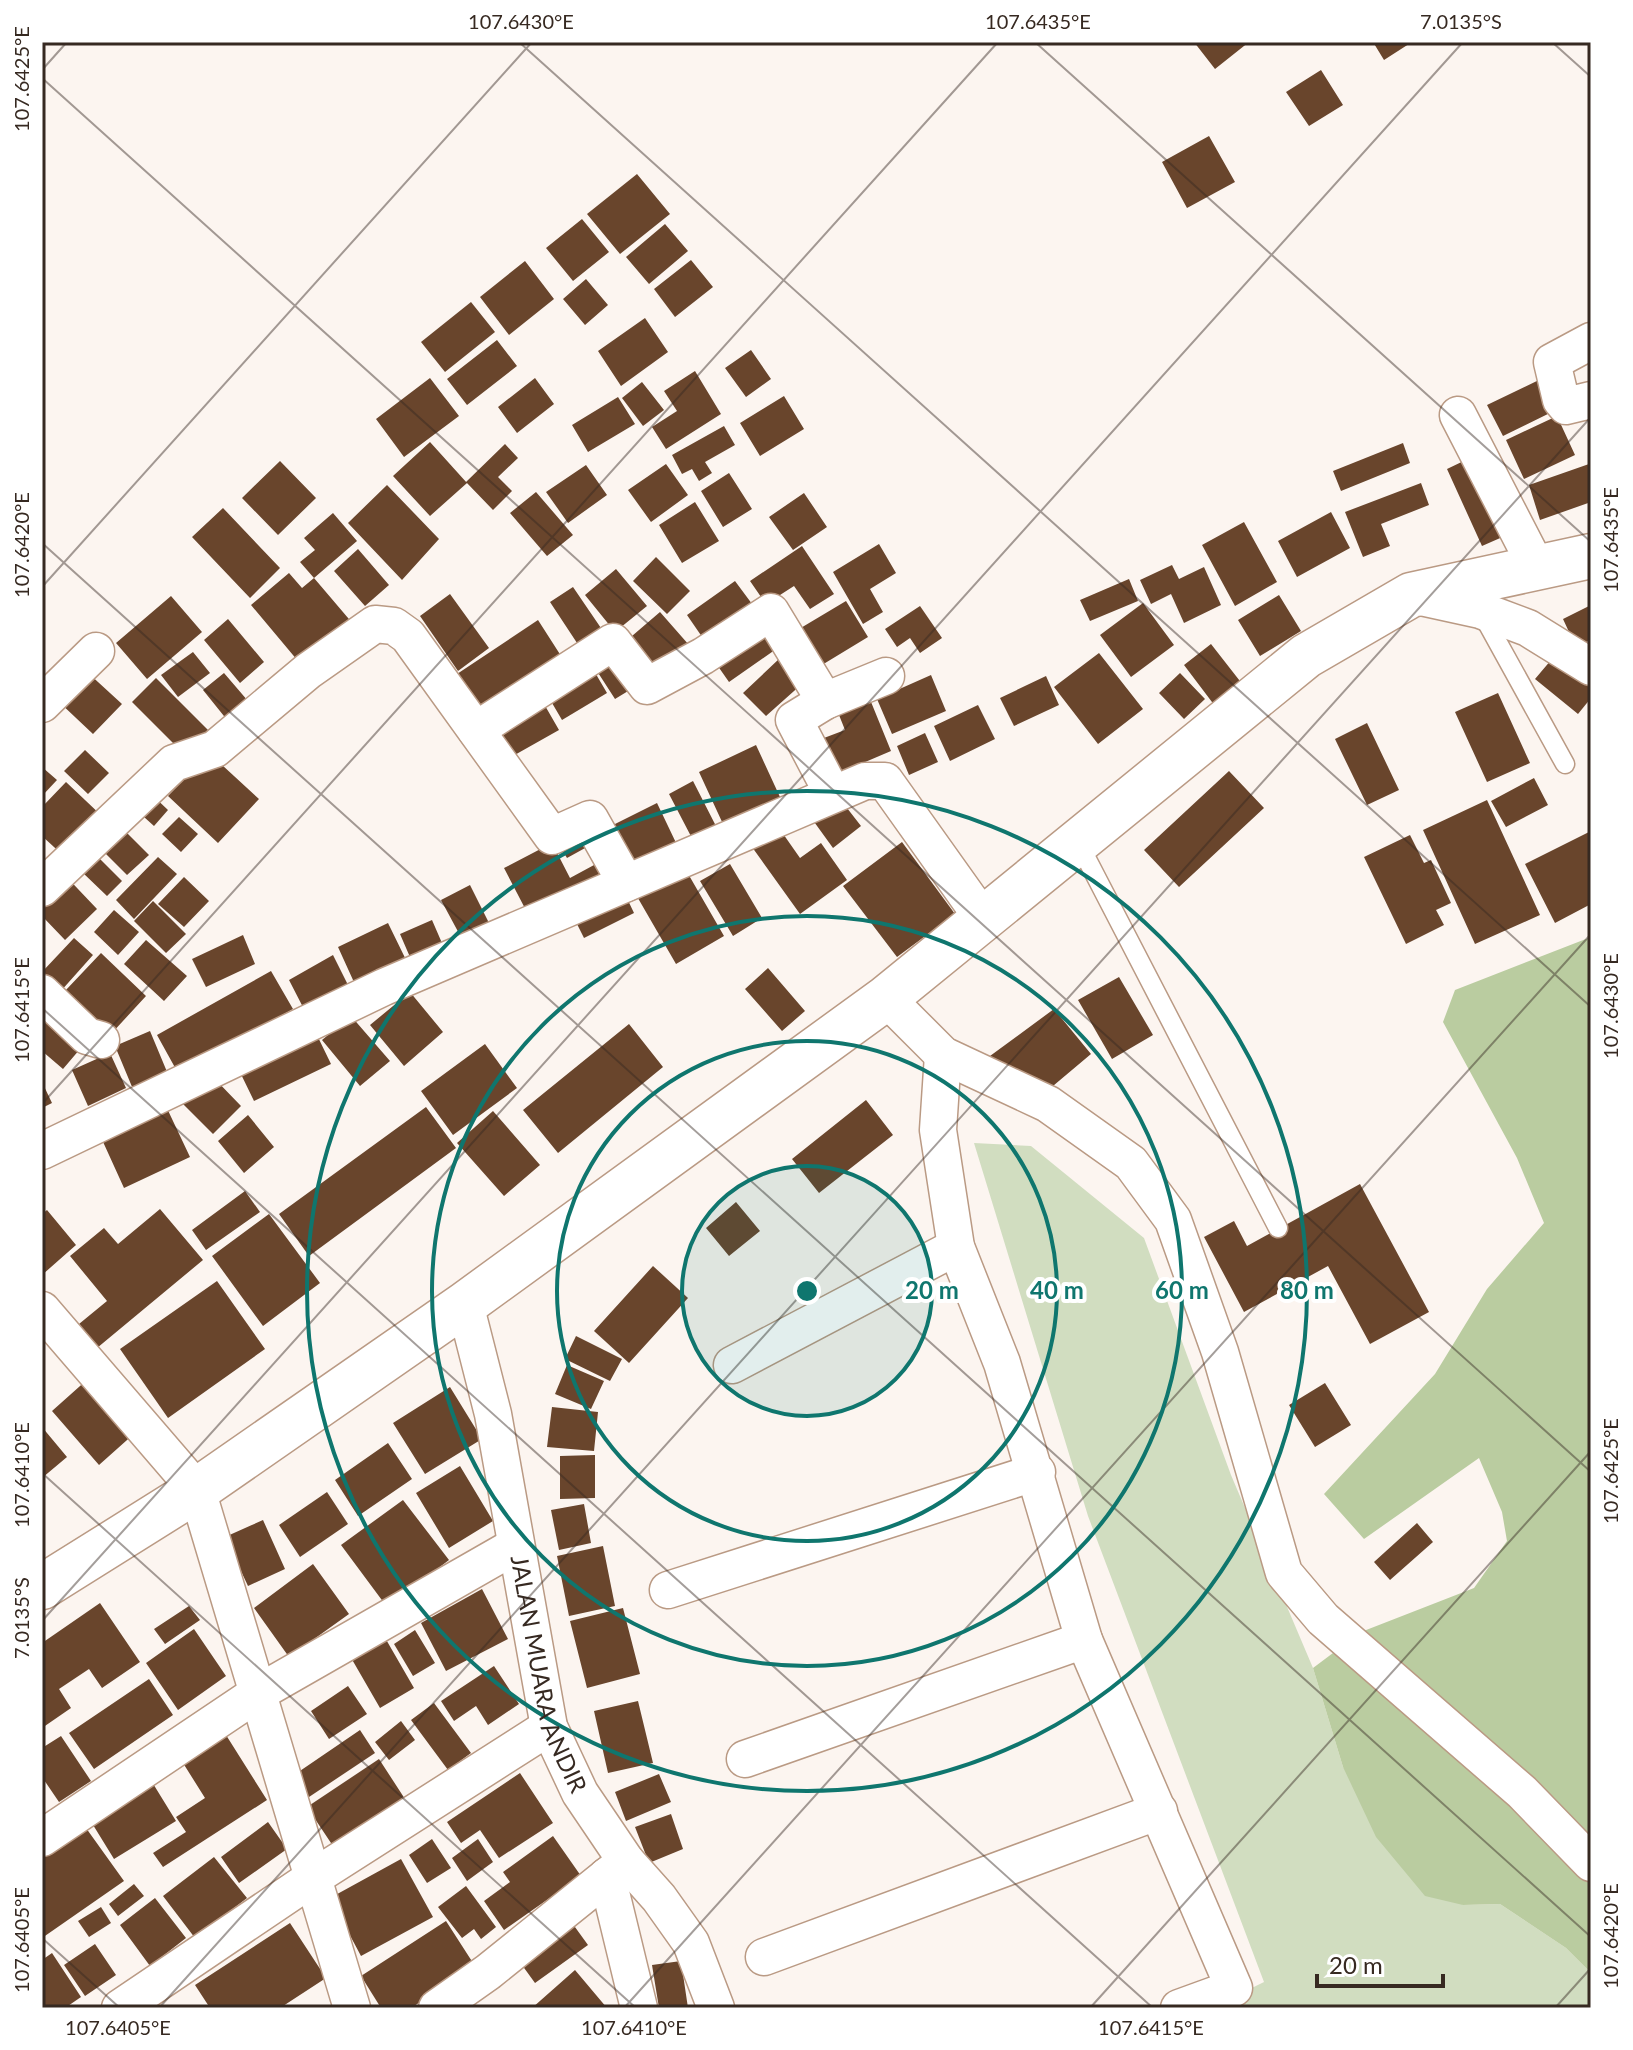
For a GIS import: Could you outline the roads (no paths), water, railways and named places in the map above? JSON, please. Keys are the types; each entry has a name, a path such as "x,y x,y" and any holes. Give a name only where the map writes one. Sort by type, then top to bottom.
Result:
{"main road":[{"path":"42,1587 197,1490 465,1304 886,998 1079,844 1306,656 1411,595 1591,556"}],"street":[{"path":"1591,341 1552,362 1561,400 1566,406 1591,400"},
{"path":"1458,415 1537,568"},
{"path":"1411,595 1480,610 1528,628 1591,667"},
{"path":"476,730 613,642 647,686 703,656 771,612 825,701"},
{"path":"42,888 174,763 215,749 308,671 375,624 394,626 408,636 552,836 590,819 626,883"},
{"path":"42,704 96,651"},
{"path":"828,794 826,781 794,720 825,701 886,676"},
{"path":"42,1151 384,987 828,794 865,781 885,781 984,920"},
{"path":"42,993 87,1036 101,1040"},
{"path":"886,998 943,1055 1048,1104 1131,1163 1173,1220 1220,1352 1284,1573 1323,1619 1522,1792 1591,1863"},
{"path":"943,1055 938,1130 956,1247 1002,1363 1037,1472 1084,1640 1234,1988 1179,2008"},
{"path":"732,1365 956,1247"},
{"name":"JALAN MUARA ANDIR","path":"465,1304 493,1414 549,1727 616,1868 659,1898 691,1943 716,2008"},
{"path":"42,1310 197,1490 352,2008"},
{"path":"668,1590 1037,1472"},
{"path":"42,1838 258,1693 515,1546"},
{"path":"745,1759 1084,1640"},
{"path":"120,2008 311,1879 549,1727"},
{"path":"764,1957 1159,1811"},
{"path":"437,2008 616,1868 639,2008"}],"lane":[{"path":"1480,610 1565,764"},
{"path":"1079,844 1278,1228"}]}
